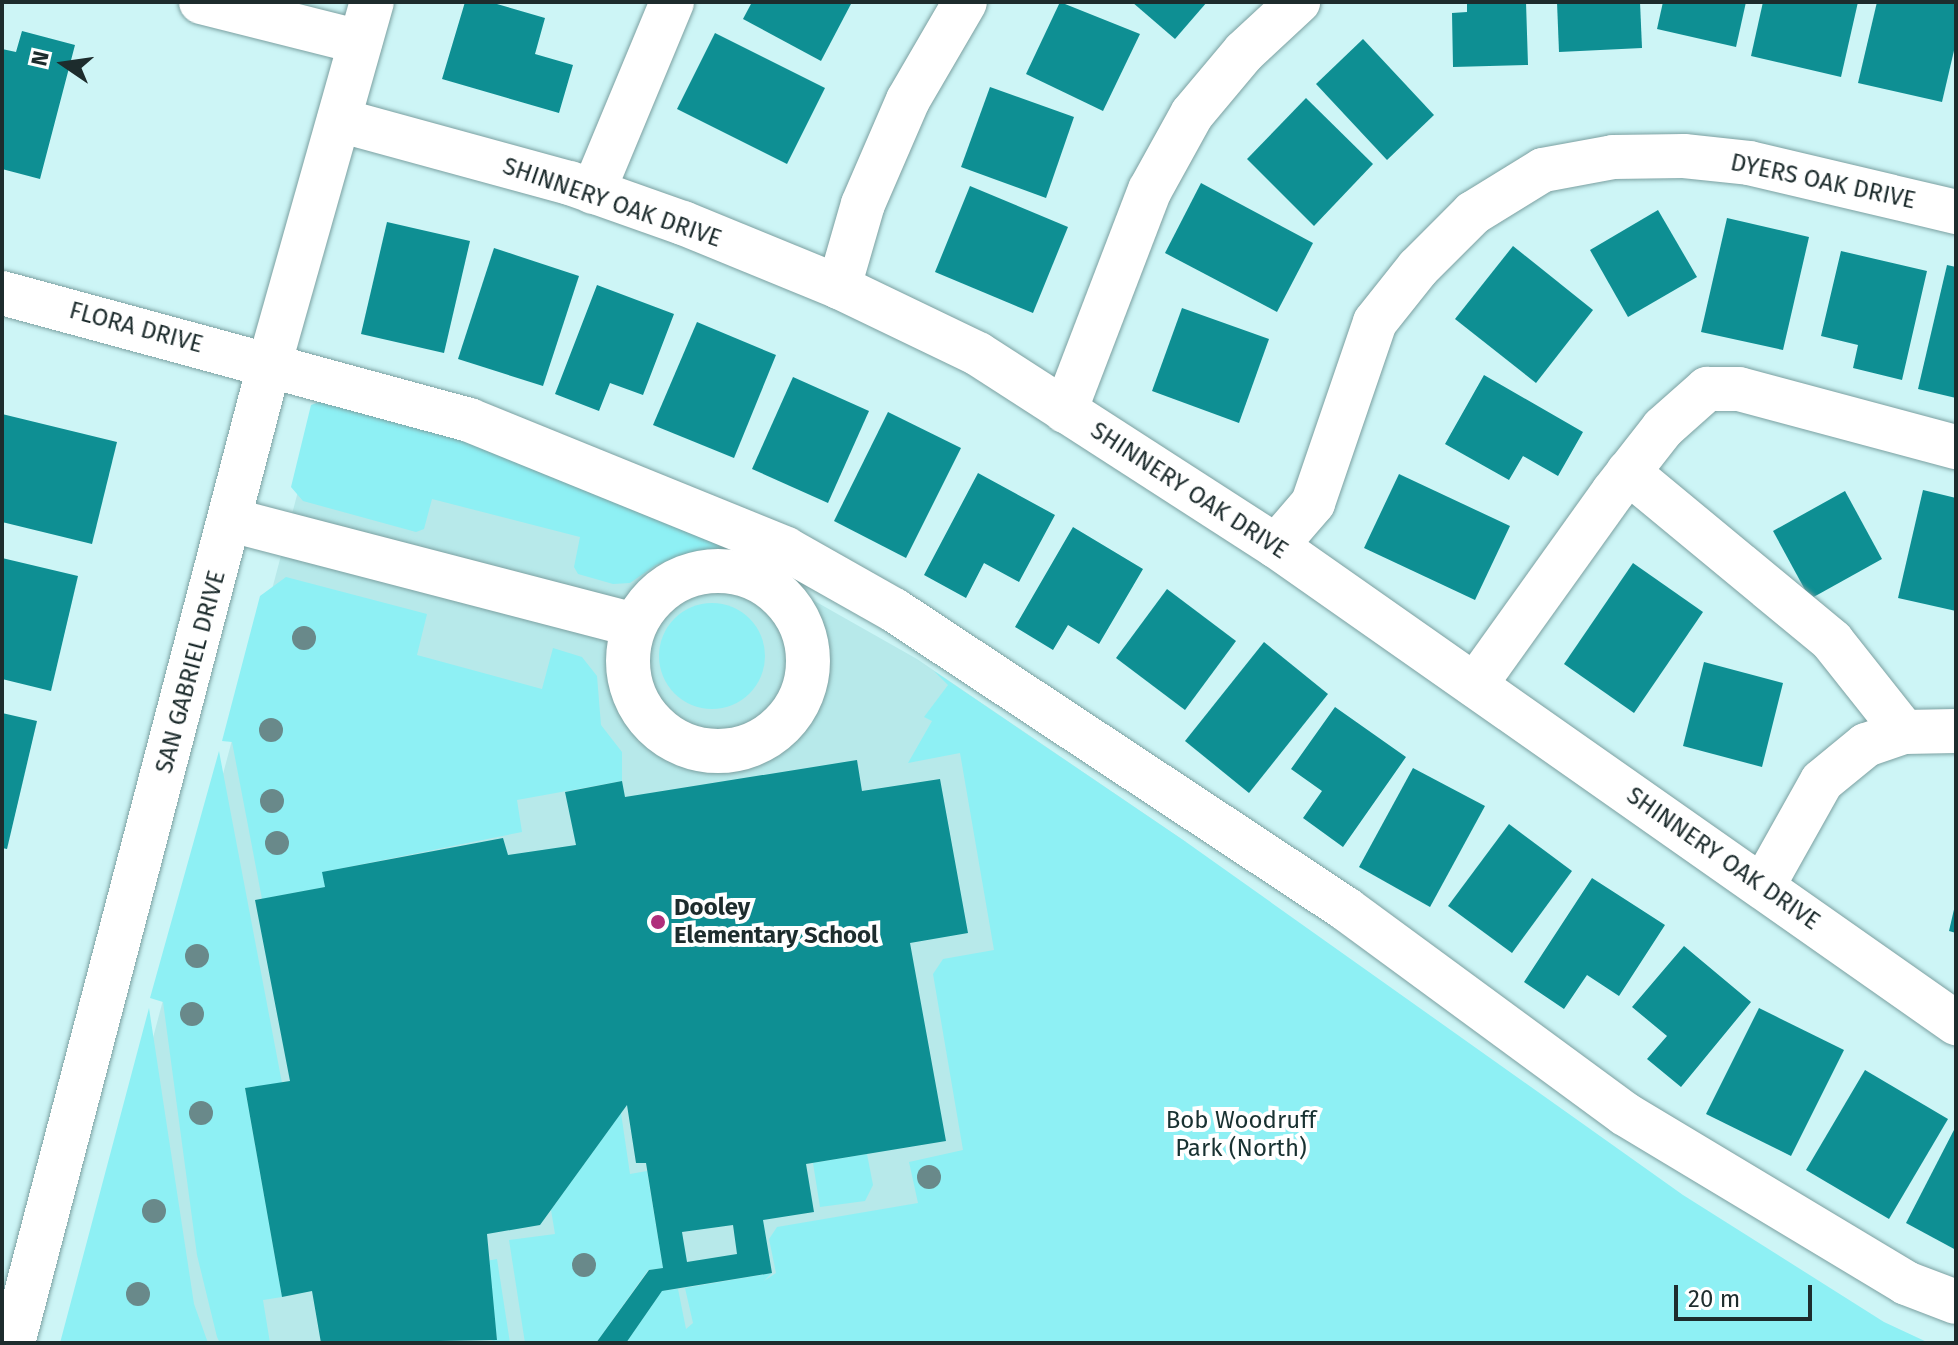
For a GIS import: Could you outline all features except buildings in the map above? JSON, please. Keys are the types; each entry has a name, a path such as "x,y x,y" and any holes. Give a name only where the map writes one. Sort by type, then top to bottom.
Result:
{"street":[{"path":"201,2 366,22"},
{"path":"593,192 672,2"},
{"path":"839,287 863,204 908,100 965,2"},
{"path":"1065,411 1150,190 1185,126 1244,52 1298,2"},
{"name":"SAN GABRIEL DRIVE","path":"13,1343 270,362 366,22"},
{"name":"SHINNERY OAK DRIVE","path":"339,120 593,192 839,287 978,354 1276,546 1956,1023"},
{"name":"DYERS OAK DRIVE","path":"1276,546 1313,503 1375,322 1418,268 1473,213 1543,170 1613,157 1684,156 1749,163 1956,212"},
{"name":"FLORA DRIVE","path":"2,293 270,362 469,420 786,549 894,610 1346,909 1625,1114 1906,1283 1956,1302"},
{"path":"1475,685 1628,472 1663,428 1707,389 1739,389 1956,447"},
{"path":"1628,472 1832,641 1904,732"},
{"path":"231,520 634,625"},
{"path":"701,571 744,573 782,595 804,632 807,676 790,716 756,744 713,752 672,740 641,709 627,667 634,625 661,589 701,571"},
{"path":"1763,886 1822,781 1866,745 1904,732 1956,731"}],"shaded area":[{"name":"Dooley Elementary School","path":"322,401 684,527 917,659 1186,842 959,1181 823,1343 72,1343"}],"green space":[{"path":"327,391 739,543 727,551 691,553 656,565 630,583 613,584 578,574 574,567 580,537 432,499 424,529 416,532 303,501 291,487 311,405 322,401"},
{"path":"286,577 427,614 417,655 542,689 553,648 582,657 597,676 601,725 622,752 622,781 517,800 522,832 323,872 325,887 262,899 232,742 222,741 260,596"},
{"path":"712,603 732,607 750,618 761,636 765,656 761,676 750,694 732,705 712,709 692,705 674,694 663,676 659,656 663,636 674,618 692,607"},
{"name":"Bob Woodruff Park (North)","path":"934,671 1186,842 1683,1195 1884,1322 1929,1343 626,1343 662,1291 678,1289 686,1329 693,1323 685,1288 772,1273 764,1281 776,1273 769,1239 777,1227 918,1203 909,1162 963,1150 933,974 943,959 994,950 960,753 908,763 932,721 924,717 948,685"},
{"path":"219,751 282,1083 245,1088 282,1297 263,1300 270,1343 220,1343 217,1337 197,1255 163,1002 150,998"},
{"path":"149,1008 194,1304 208,1343 60,1343"},
{"path":"621,1113 630,1174 647,1171 663,1268 648,1270 596,1343 525,1343 509,1240 555,1234 551,1210"},
{"path":"867,1154 873,1185 865,1201 820,1207 813,1163"},
{"path":"497,1259 510,1343 485,1343 497,1339 486,1261"}],"place":[{"name":"Dooley Elementary School","path":"658,922"}]}
